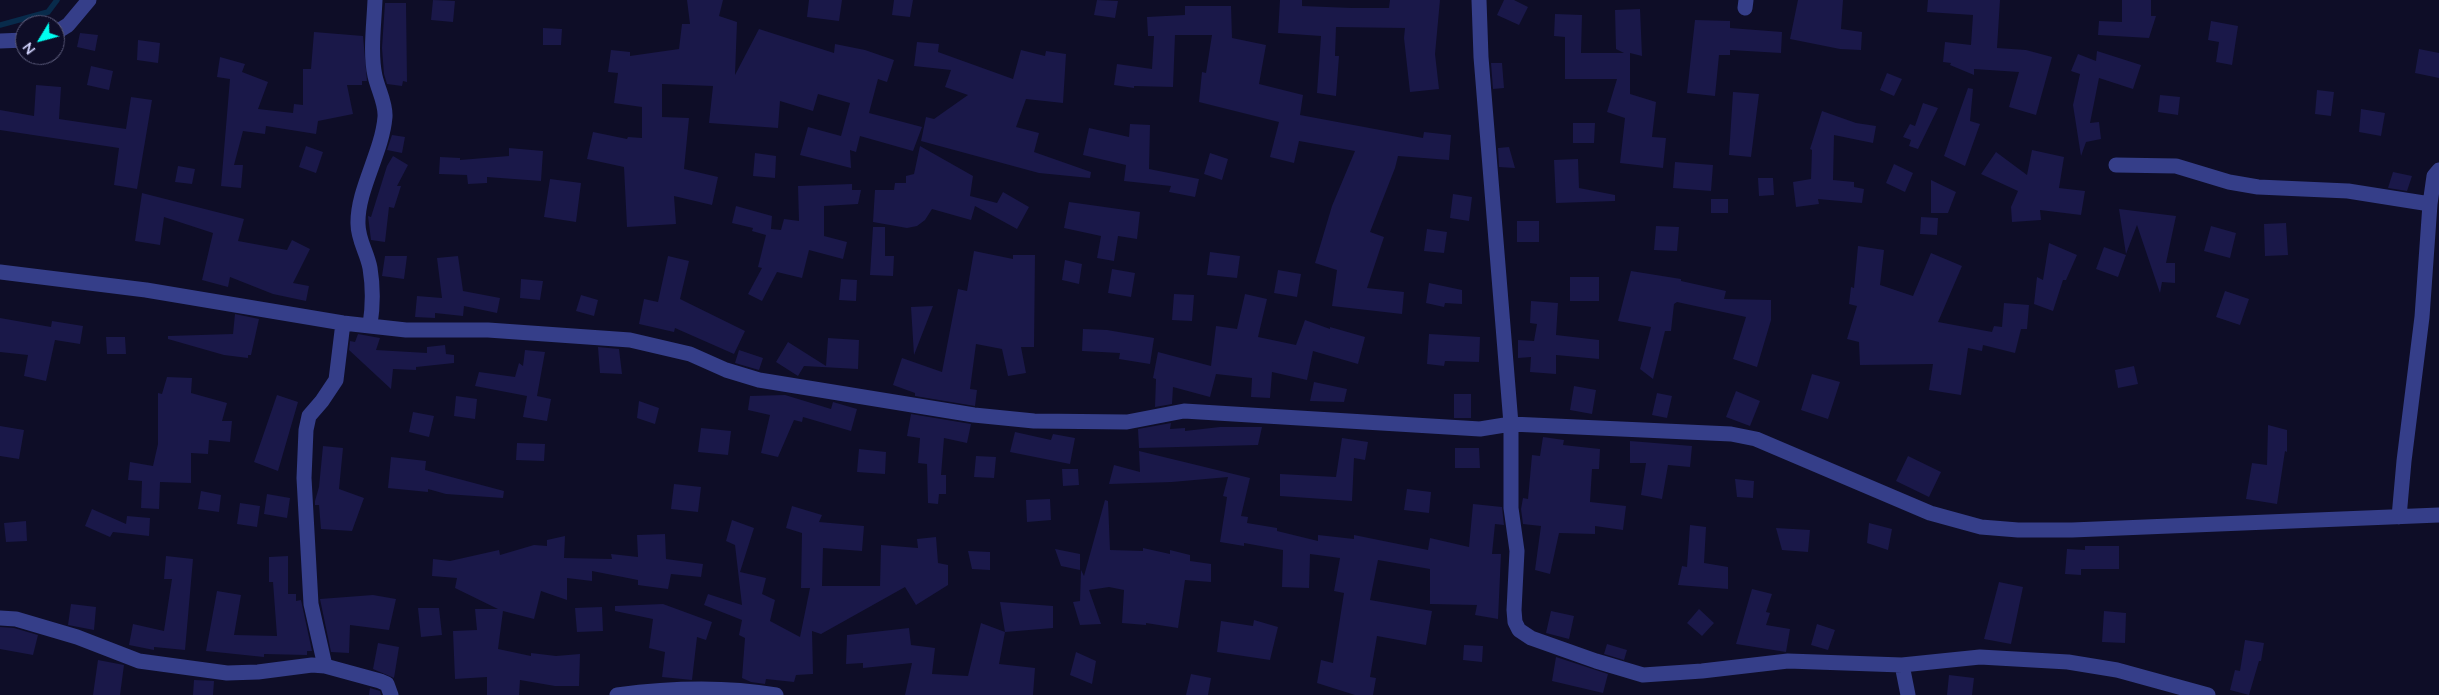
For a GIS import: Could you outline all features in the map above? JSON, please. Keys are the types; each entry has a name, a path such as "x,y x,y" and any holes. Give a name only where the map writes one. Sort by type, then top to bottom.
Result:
{"street":[{"path":"65,27 89,0"},
{"path":"370,325 372,310 370,267 361,243 358,213 367,180 383,135 385,114 375,75 375,0"},
{"path":"1479,0 1481,57 1511,424 1511,508 1517,551 1515,622 1519,630 1531,638 1643,675 1702,671 1788,661 1902,665 1980,657 2068,662 2117,670 2208,695"},
{"path":"0,41 15,40"},
{"path":"2116,165 2176,166 2229,182 2258,187 2348,191 2430,204"},
{"path":"2399,517 2422,317 2430,204 2434,176 2439,170"},
{"path":"0,272 146,290 343,323 406,330 488,330 630,340 690,354 726,370 759,380 974,415 1034,421 1127,422 1184,411 1480,429 1511,424 1731,434 1756,439 1930,513 1981,527 2018,530 2072,530 2439,515"},
{"path":"325,666 311,604 307,559 304,478 306,430 309,416 336,380 343,323"},
{"path":"0,618 16,619 77,638 138,661 227,673 258,672 312,665 325,666 387,684 391,695"},
{"path":"1902,665 1908,695"},
{"path":"616,695 662,689 746,690 776,695"}],"building":[{"path":"433,0 455,1 453,22 431,20"},
{"path":"687,0 723,0 719,16 737,22 735,75 759,29 834,53 835,44 865,50 894,60 887,82 878,79 869,113 922,127 913,151 860,136 856,152 850,150 851,168 800,155 808,127 841,136 850,103 818,94 813,111 780,101 778,128 709,123 713,86 662,84 662,117 689,118 684,169 718,177 712,205 674,196 676,224 627,227 624,167 587,159 593,132 627,139 628,137 642,138 642,107 614,103 618,73 608,72 611,50 630,52 630,56 679,49 682,24 690,24"},
{"path":"809,0 842,0 839,21 807,17"},
{"path":"894,0 913,0 910,17 892,15"},
{"path":"1097,0 1118,1 1115,18 1094,15"},
{"path":"1280,0 1302,0 1302,6 1389,8 1390,0 1440,0 1435,54 1439,89 1410,92 1404,38 1405,28 1336,27 1335,56 1339,56 1336,96 1317,93 1321,36 1278,33"},
{"path":"1504,0 1514,0 1528,7 1519,25 1497,15"},
{"path":"1798,0 1843,0 1841,29 1862,32 1861,50 1840,49 1790,39"},
{"path":"1928,0 2000,0 1997,48 2026,50 2052,57 2036,115 2009,107 2019,72 1974,69 1974,75 1950,65 1951,63 1943,62 1945,42 1971,45 1973,15 1927,12"},
{"path":"2122,0 2151,0 2151,16 2156,16 2149,38 2098,35 2099,21 2122,22"},
{"path":"385,3 406,3 407,82 403,81 402,86 387,84 384,74 382,48"},
{"path":"1185,6 1231,6 1232,38 1266,45 1259,84 1303,95 1300,115 1423,138 1424,132 1451,135 1449,160 1398,156 1370,232 1384,237 1367,288 1404,292 1402,314 1332,306 1337,270 1315,263 1332,206 1355,151 1299,141 1294,163 1270,157 1279,122 1199,102 1202,72 1206,73 1212,35 1175,35 1173,87 1134,86 1134,88 1114,85 1117,64 1152,69 1154,36 1148,36 1147,17 1185,15"},
{"path":"1640,9 1642,56 1630,53 1630,94 1656,102 1652,137 1666,138 1663,168 1620,163 1625,118 1607,112 1617,79 1565,79 1565,37 1554,36 1555,14 1582,15 1581,53 1624,53 1616,49 1615,10"},
{"path":"1695,20 1730,21 1730,28 1782,32 1781,53 1730,50 1730,55 1719,55 1715,96 1687,93"},
{"path":"2211,21 2238,26 2232,65 2216,62 2219,42 2208,40"},
{"path":"543,28 562,29 561,45 543,45"},
{"path":"314,32 363,36 367,81 362,81 362,85 347,85 353,114 318,121 316,134 266,126 265,134 243,131 234,165 243,165 241,188 221,186 230,79 217,77 220,57 245,64 242,72 268,82 258,109 293,113 294,104 303,105 303,69 311,69"},
{"path":"80,33 98,35 95,51 77,47"},
{"path":"138,40 160,43 158,63 137,60"},
{"path":"917,42 939,44 938,52 1013,79 1021,50 1045,56 1046,51 1066,54 1063,103 1026,99 1016,127 1039,133 1034,152 1091,172 1090,178 1039,173 921,141 926,117 934,119 968,95 945,87 951,70 914,66"},
{"path":"2419,49 2439,53 2439,78 2415,73"},
{"path":"2097,51 2141,65 2133,89 2099,78 2090,123 2099,122 2101,139 2086,142 2081,156 2073,105 2080,74 2071,71 2078,54 2096,61"},
{"path":"1491,63 1502,63 1504,88 1493,89"},
{"path":"91,66 113,71 109,90 87,85"},
{"path":"1887,73 1902,79 1894,96 1880,90"},
{"path":"36,85 61,87 59,119 126,129 131,97 152,100 137,189 114,185 119,148 0,130 0,110 34,116"},
{"path":"1968,88 1973,89 1970,121 1980,124 1965,166 1944,156"},
{"path":"2317,90 2334,92 2331,116 2315,114"},
{"path":"1733,92 1759,94 1751,157 1729,155"},
{"path":"2160,95 2180,97 2178,115 2158,112"},
{"path":"1923,103 1938,108 1918,149 1909,146 1911,140 1903,137 1910,124 1915,126"},
{"path":"2361,109 2385,113 2381,136 2359,132"},
{"path":"1822,111 1856,123 1876,126 1873,143 1834,135 1833,180 1854,182 1854,187 1864,189 1862,203 1818,199 1819,204 1796,207 1793,182 1811,179 1812,150 1810,149"},
{"path":"1573,123 1595,123 1594,143 1573,143"},
{"path":"1130,124 1150,125 1149,169 1199,179 1195,197 1169,192 1171,186 1124,181 1126,165 1083,155 1089,128 1129,137"},
{"path":"392,135 405,137 402,153 387,150"},
{"path":"306,146 323,152 316,173 299,167"},
{"path":"920,146 973,176 970,196 997,203 1003,192 1029,207 1017,229 975,206 971,220 932,209 925,220 917,226 907,228 873,222 875,190 894,190 895,183 906,183 906,176 914,174"},
{"path":"1509,147 1515,168 1499,167 1498,148"},
{"path":"509,148 543,151 541,181 487,177 487,183 468,184 467,175 439,174 440,157 460,158 460,160 509,156"},
{"path":"2032,150 2064,157 2059,188 2085,191 2081,215 2040,210 2041,220 2012,222 2011,207 2018,191 1981,174 1996,152 2027,175"},
{"path":"755,153 776,156 775,178 753,176"},
{"path":"1210,153 1228,159 1222,180 1204,174"},
{"path":"393,156 408,165 397,186 401,186 394,208 389,207 385,242 371,240 368,216 371,217 387,166"},
{"path":"1578,159 1579,188 1615,195 1615,201 1556,203 1554,160"},
{"path":"1675,162 1713,165 1711,191 1673,188"},
{"path":"1894,164 1913,173 1905,192 1886,183"},
{"path":"178,166 195,169 192,184 175,182"},
{"path":"2393,172 2412,176 2407,191 2388,188"},
{"path":"1758,178 1773,178 1774,195 1759,196"},
{"path":"550,179 581,183 576,222 544,217"},
{"path":"1931,180 1956,192 1948,213 1931,213"},
{"path":"852,184 852,190 861,190 858,204 824,206 824,236 847,242 843,259 809,250 802,278 777,272 762,301 748,294 762,268 758,267 766,235 752,231 753,228 732,223 736,206 772,216 771,229 781,230 784,219 799,221 798,186"},
{"path":"142,193 244,219 238,241 287,250 292,240 310,249 293,283 309,286 306,301 273,294 230,277 228,287 202,280 213,233 164,217 160,245 135,241"},
{"path":"1453,194 1472,197 1469,221 1450,218"},
{"path":"1711,199 1728,199 1728,213 1711,213"},
{"path":"1069,202 1140,212 1137,239 1118,236 1114,261 1097,258 1101,236 1064,228"},
{"path":"2119,209 2176,216 2166,263 2175,263 2175,283 2162,282 2160,293 2137,225 2126,254"},
{"path":"1921,217 1938,218 1937,235 1920,234"},
{"path":"1517,221 1539,221 1539,242 1517,242"},
{"path":"2286,223 2288,255 2265,256 2264,224"},
{"path":"1656,226 1679,227 1677,251 1654,250"},
{"path":"2211,226 2236,233 2230,258 2204,251"},
{"path":"873,227 885,227 885,256 894,256 893,276 870,275"},
{"path":"1427,229 1447,232 1444,253 1424,251"},
{"path":"2049,243 2077,255 2066,280 2063,280 2053,311 2034,304 2037,277 2043,280"},
{"path":"1858,246 1884,250 1880,285 1913,296 1931,253 1962,266 1938,322 1992,332 1994,326 2002,327 2004,303 2029,305 2027,329 2021,329 2015,353 1983,345 1982,351 1968,348 1961,395 1929,390 1933,364 1860,365 1859,342 1847,339 1857,306 1849,304 1851,287 1854,288"},
{"path":"2104,247 2126,255 2118,277 2096,269"},
{"path":"974,251 1013,259 1013,255 1035,255 1034,347 1021,347 1026,373 1008,376 1002,349 976,344 970,389 977,390 975,406 915,396 915,393 893,385 902,358 942,372 958,289 967,291"},
{"path":"1210,252 1240,256 1237,278 1207,275"},
{"path":"385,256 407,256 404,279 382,276"},
{"path":"458,256 463,291 500,298 497,313 464,306 463,316 435,313 435,318 415,317 417,296 442,298 437,258"},
{"path":"668,256 689,261 680,299 745,331 734,354 675,328 674,332 639,324 644,299 658,302"},
{"path":"1065,260 1082,264 1079,284 1062,280"},
{"path":"1112,269 1135,273 1131,297 1108,293"},
{"path":"1278,270 1301,274 1297,297 1274,293"},
{"path":"1631,271 1681,279 1681,281 1726,291 1724,299 1771,300 1771,320 1757,367 1733,359 1746,317 1677,302 1674,304 1671,331 1665,331 1653,379 1640,369 1651,327 1618,321"},
{"path":"1570,277 1599,277 1599,301 1570,301"},
{"path":"521,279 543,281 540,300 520,298"},
{"path":"841,279 857,280 856,301 839,300"},
{"path":"1429,283 1462,290 1462,304 1445,303 1444,307 1426,303"},
{"path":"2225,291 2249,299 2240,325 2216,317"},
{"path":"1174,294 1194,295 1192,321 1172,320"},
{"path":"1245,294 1267,299 1258,337 1296,345 1305,320 1330,329 1330,327 1365,337 1358,364 1313,351 1307,380 1272,372 1270,398 1251,397 1252,378 1216,374 1210,397 1173,387 1172,404 1155,407 1156,379 1153,378 1158,352 1211,366 1216,326 1237,329"},
{"path":"581,295 598,300 594,316 576,311"},
{"path":"1531,301 1558,303 1556,335 1599,340 1599,359 1556,355 1556,374 1530,372 1531,357 1518,358 1518,340 1534,341 1537,324 1530,323"},
{"path":"933,306 914,355 911,307"},
{"path":"235,314 259,319 251,355 248,355 248,358 224,355 168,339 168,336 233,334"},
{"path":"0,318 51,327 52,321 83,326 80,344 55,340 46,381 24,376 28,355 0,352"},
{"path":"1083,329 1107,330 1154,338 1150,364 1119,359 1120,353 1082,351"},
{"path":"358,334 380,338 376,350 427,353 427,347 445,345 446,354 454,355 454,363 416,367 416,370 393,369 391,389 349,350 350,341 355,342"},
{"path":"1429,334 1480,337 1479,362 1445,361 1444,366 1427,364"},
{"path":"106,337 125,337 126,354 107,354"},
{"path":"828,338 859,340 858,369 804,366 798,376 776,362 788,342 826,366"},
{"path":"598,347 619,349 622,374 600,373"},
{"path":"525,350 545,352 537,396 551,399 547,421 523,417 527,396 475,386 479,372 515,377 519,363 523,366"},
{"path":"739,350 763,358 759,370 735,363"},
{"path":"2134,366 2138,384 2118,388 2115,370"},
{"path":"1812,374 1840,382 1828,419 1801,410"},
{"path":"167,377 192,378 191,393 227,403 222,421 232,421 230,442 209,440 208,454 191,453 191,483 160,482 159,509 141,508 142,481 128,480 130,462 153,466 158,444 158,393 162,394"},
{"path":"1314,382 1347,389 1344,402 1310,401"},
{"path":"1574,386 1596,390 1592,414 1570,410"},
{"path":"1736,391 1760,401 1750,426 1726,417"},
{"path":"1657,393 1672,396 1667,418 1652,415"},
{"path":"1454,394 1471,394 1471,418 1454,418"},
{"path":"277,395 298,402 278,471 254,462"},
{"path":"785,395 831,409 833,402 857,409 851,431 803,417 802,422 794,420 778,457 761,453 770,415 748,410 750,396"},
{"path":"456,396 477,399 475,419 454,416"},
{"path":"639,401 659,408 655,424 637,418"},
{"path":"413,412 434,416 429,437 409,432"},
{"path":"911,414 971,424 967,443 944,438 941,475 946,475 946,494 939,494 938,504 928,503 927,464 918,463 920,438 907,436"},
{"path":"1171,423 1170,429 1185,428 1185,431 1220,427 1262,427 1258,445 1139,448 1138,429"},
{"path":"2268,425 2287,430 2287,452 2285,451 2277,504 2246,499 2252,463 2267,465"},
{"path":"0,426 24,430 19,459 0,456"},
{"path":"701,428 731,431 728,455 698,452"},
{"path":"1015,432 1051,440 1053,434 1075,438 1070,464 1010,452"},
{"path":"1543,437 1564,440 1563,445 1600,449 1599,469 1592,469 1590,502 1626,506 1623,530 1595,526 1595,534 1559,533 1550,574 1535,570 1541,526 1523,524 1521,509 1523,498 1528,499 1532,455 1540,456"},
{"path":"1342,438 1368,442 1365,460 1354,458 1352,501 1280,496 1280,474 1336,477"},
{"path":"1630,441 1692,446 1690,467 1668,465 1662,499 1641,495 1646,463 1630,463"},
{"path":"517,443 545,444 544,461 516,460"},
{"path":"323,446 343,448 339,489 364,498 352,531 321,529 319,505 315,505 315,501 319,487"},
{"path":"1455,448 1479,448 1480,468 1455,468"},
{"path":"859,449 886,452 885,474 857,472"},
{"path":"1139,451 1250,478 1241,516 1248,517 1247,523 1277,528 1277,531 1318,541 1318,535 1354,539 1354,535 1428,550 1430,538 1469,547 1473,504 1502,507 1504,525 1495,524 1492,554 1501,554 1498,619 1475,615 1477,605 1430,604 1430,569 1378,560 1370,600 1432,611 1426,645 1377,636 1370,677 1376,678 1373,695 1355,695 1317,683 1321,660 1333,663 1344,593 1334,591 1340,558 1310,554 1309,588 1282,587 1283,550 1244,543 1244,546 1220,542 1227,497 1223,496 1228,477 1172,482 1109,484 1114,465 1140,472"},
{"path":"976,456 996,457 994,478 974,477"},
{"path":"1908,456 1941,472 1929,497 1896,481"},
{"path":"391,457 426,461 425,470 504,491 503,498 446,494 428,489 428,492 388,488"},
{"path":"1062,469 1078,469 1079,485 1063,486"},
{"path":"1735,479 1754,481 1753,498 1737,497"},
{"path":"674,484 701,487 698,512 671,509"},
{"path":"1407,489 1431,492 1429,513 1404,510"},
{"path":"201,491 221,495 219,512 198,509"},
{"path":"267,494 290,498 287,518 264,514"},
{"path":"1050,499 1051,520 1027,522 1026,500"},
{"path":"1105,500 1108,501 1110,550 1143,551 1143,548 1170,554 1170,550 1190,555 1190,561 1211,564 1211,582 1185,580 1178,628 1146,623 1146,625 1122,623 1124,590 1109,587 1089,590 1101,624 1080,625 1073,602 1080,601 1081,570 1084,576"},
{"path":"240,503 260,506 257,527 237,524"},
{"path":"792,506 822,515 819,522 864,526 862,551 823,548 822,586 880,586 881,545 918,548 917,539 936,537 938,563 948,565 948,585 916,605 905,587 821,634 812,631 813,674 796,675 794,682 766,679 765,684 751,682 742,678 745,638 739,635 742,620 704,605 708,594 742,605 735,545 726,541 732,520 754,528 740,572 766,578 762,594 775,600 770,621 800,637 810,588 801,588 802,533 786,528"},
{"path":"92,509 126,524 127,516 150,518 149,536 113,532 110,537 85,526"},
{"path":"26,521 27,541 6,542 4,523"},
{"path":"1869,523 1892,529 1888,550 1867,543"},
{"path":"1690,525 1706,527 1704,563 1728,567 1728,589 1678,585 1682,566 1687,567"},
{"path":"1776,528 1810,530 1808,552 1782,550"},
{"path":"665,534 666,559 703,564 701,577 671,574 668,589 638,585 638,580 592,571 592,581 567,578 567,600 541,591 534,619 503,611 498,649 531,656 531,653 556,656 580,654 579,686 555,686 520,680 519,695 487,695 487,677 455,679 453,631 477,630 475,609 498,609 455,588 457,578 432,576 433,559 450,561 499,550 500,555 534,545 547,546 547,540 565,536 564,558 612,559 611,554 638,557 637,535"},
{"path":"2085,546 2119,546 2119,569 2081,569 2081,575 2065,574 2067,549 2085,550"},
{"path":"1055,549 1080,554 1080,570 1061,566"},
{"path":"968,551 990,552 990,570 972,569"},
{"path":"166,556 193,559 185,650 154,647 154,650 129,645 133,624 164,631 172,579 164,579"},
{"path":"288,556 288,594 296,594 296,601 301,600 312,651 307,651 307,655 264,654 264,657 206,651 217,591 241,595 234,635 277,636 273,582 269,582 269,557"},
{"path":"1999,582 2023,587 2011,644 1984,639"},
{"path":"1752,589 1772,594 1766,612 1770,613 1766,625 1790,629 1786,652 1736,644"},
{"path":"373,595 396,599 389,630 350,625 349,653 331,652 320,599"},
{"path":"1000,602 1053,606 1053,628 1005,632"},
{"path":"71,604 96,607 94,630 68,625"},
{"path":"663,604 712,622 706,640 697,637 692,680 662,677 665,652 649,648 653,619 615,611 615,606"},
{"path":"602,607 603,631 577,632 575,608"},
{"path":"418,608 439,608 442,635 421,637"},
{"path":"1699,609 1714,623 1702,636 1687,623"},
{"path":"1551,611 1574,616 1569,639 1546,633"},
{"path":"2104,611 2126,613 2125,643 2102,642"},
{"path":"1254,620 1278,627 1270,660 1217,652 1221,621 1253,626"},
{"path":"981,623 1005,632 999,664 1035,668 1033,695 905,695 912,663 863,668 863,663 846,664 847,635 909,628 911,645 935,648 932,674 968,676"},
{"path":"1817,624 1835,630 1828,650 1811,645"},
{"path":"0,627 14,628 38,635 33,655 0,649"},
{"path":"2245,640 2264,643 2261,661 2259,661 2249,695 2230,690 2235,670 2240,671"},
{"path":"378,643 399,647 394,678 373,669"},
{"path":"1607,644 1627,650 1624,660 1604,654"},
{"path":"1464,645 1483,646 1482,662 1463,660"},
{"path":"1076,652 1096,661 1092,684 1070,675"},
{"path":"1556,657 1608,674 1603,693 1552,681"},
{"path":"98,660 124,665 120,695 93,695"},
{"path":"1191,674 1211,678 1208,695 1186,695"},
{"path":"1949,675 1974,678 1972,695 1947,695"},
{"path":"194,680 214,681 213,695 193,695"},
{"path":"370,688 380,691 381,695 369,695"}],"waterway":[{"path":"0,25 48,12 57,0"}]}
